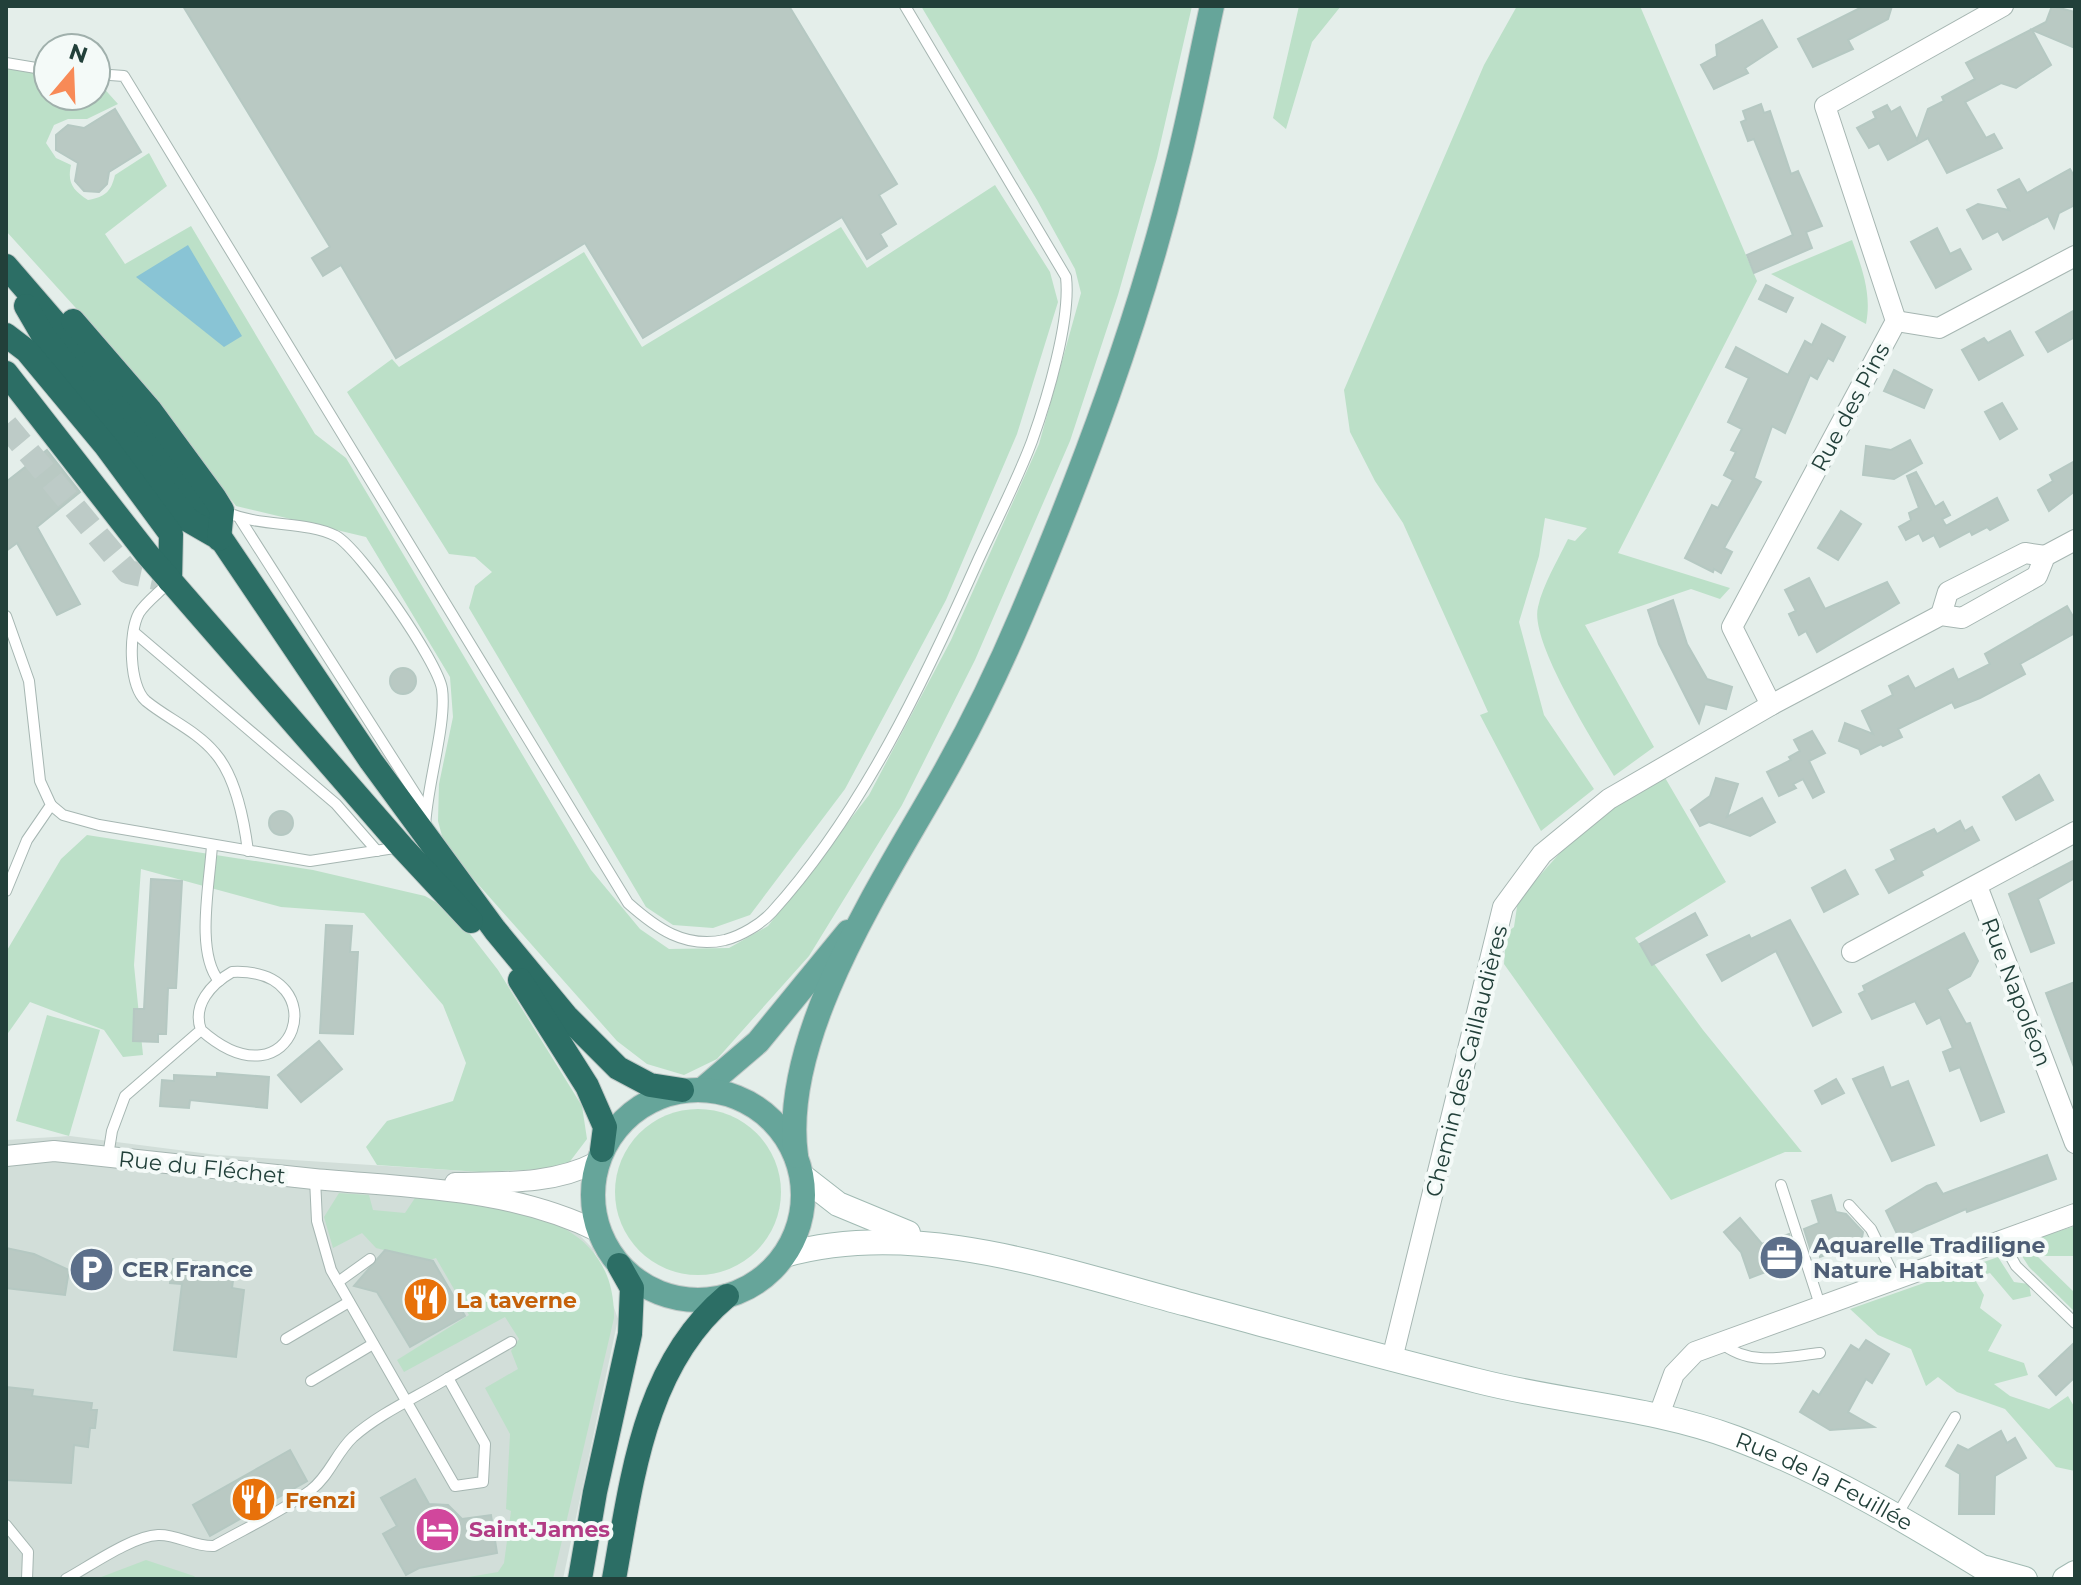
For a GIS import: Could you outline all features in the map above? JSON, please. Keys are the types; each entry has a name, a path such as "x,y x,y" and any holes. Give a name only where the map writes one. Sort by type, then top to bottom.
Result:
{"highway":[{"path":"6,264 79,328 150,410 231,514 219,539"},
{"path":"6,264 201,509 425,837 495,930 587,1038 618,1068 650,1085 692,1090"},
{"path":"6,273 44,337 188,520 219,539"},
{"path":"6,335 27,351 106,446 171,534 170,581"},
{"path":"6,351 160,545 170,581"},
{"path":"6,373 170,581 518,977 567,1051 605,1127 600,1156"},
{"path":"6,397 137,564 170,581"},
{"path":"580,1579 595,1492 630,1334 632,1288 619,1265"},
{"path":"614,1579 634,1477 653,1404 678,1351 711,1309 727,1296"}],"main road":[{"path":"799,1166 781,1130 759,1109 732,1095 692,1090 657,1098 634,1110 616,1128 600,1156 592,1189 599,1232 619,1265 642,1284 669,1296 698,1300 727,1296 749,1287 785,1255 798,1231 803,1204 795,1091 805,1047 869,905 948,767 1022,615 1118,368 1176,171 1212,6"},
{"path":"692,1090 758,1042 869,905"}],"street":[{"name":"Rue des Pins","path":"1771,705 1732,627 1896,321 1825,106 2003,6"},
{"path":"1896,321 1939,328 2075,256"},
{"path":"2045,556 2037,576 1962,618 1941,615 1948,592 2025,553 2045,556 2075,540"},
{"name":"Chemin des Caillaudières","path":"1392,1359 1503,907 1542,854 1609,799 1771,705 1941,615"},
{"path":"1852,952 2075,832"},
{"name":"Rue Napoléon","path":"1977,886 2075,1143"},
{"name":"Rue du Fléchet","path":"6,1156 54,1151 399,1185 500,1198 544,1208 599,1232"},
{"name":"Rue du Fléchet","path":"399,1185 546,1181 574,1174 600,1156"},
{"path":"799,1166 838,1204 886,1226 964,1250"},
{"path":"1659,1415 1680,1365 1695,1352 2075,1214"},
{"path":"785,1255 825,1244 883,1240 964,1250"},
{"name":"Rue de la Feuillée","path":"964,1250 1065,1271 1482,1382 1659,1415 1737,1438 1793,1463 1896,1517 1991,1573 2025,1579"},
{"path":"2065,1579 2075,1573"}],"lane":[{"path":"112,75 124,76 628,903 659,931 702,942 726,940 771,914 869,777 944,637 1032,441 1069,304 1066,277 905,6"},
{"path":"6,63 32,67"},
{"path":"231,514 425,809"},
{"path":"6,616 29,681 40,781 51,805 76,820 310,861 402,847 425,837 425,809 442,691 426,656 356,551 334,535 231,514"},
{"path":"170,581 139,613 133,679 137,690 217,754 241,814 248,851"},
{"path":"135,633 336,804 377,851"},
{"path":"6,891 27,840 51,805"},
{"path":"212,845 206,951 212,973 219,981"},
{"path":"232,972 262,972 272,978 292,1001 295,1028 281,1047 258,1055 229,1050 201,1030 198,1012 202,1000 232,972"},
{"path":"108,1156 112,1131 125,1096 201,1030"},
{"path":"315,1179 317,1221 338,1282 349,1302 455,1486 483,1482 485,1444 448,1378"},
{"path":"1781,1185 1820,1305"},
{"path":"1849,1205 1871,1229 1895,1278"},
{"path":"2002,1241 2016,1266 2075,1323"},
{"path":"338,1282 370,1259"},
{"path":"286,1339 349,1302"},
{"path":"66,1579 142,1539 157,1535 201,1547 214,1546 308,1492 325,1478 351,1438 511,1342"},
{"path":"1720,1342 1732,1352 1761,1360 1820,1353"},
{"path":"311,1381 373,1344"},
{"path":"1896,1517 1955,1417"},
{"path":"6,1525 28,1552 27,1579"}],"shaded area":[{"path":"70,1136 217,1155 480,1172 549,1204 593,1249 618,1319 563,1579 6,1579 6,1140"}],"green space":[{"path":"921,6 1192,6 1157,158 1118,295 1070,441 975,660 902,805 809,956 717,1059 684,1075 647,1064 617,1041 445,847 438,821 439,784 453,717 450,677 366,537 236,506 104,339 6,231 6,68 32,72 32,112 101,112 87,119 68,119 54,125 46,143 56,158 71,165 72,186 88,200 106,193 115,175 149,153 167,186 105,234 125,264 191,226 315,434 346,458 591,870 640,929 669,949 729,948 768,926 869,795 951,640 1039,444 1081,293 1075,269"},
{"path":"1299,6 1341,6 1312,42 1286,129 1273,118"},
{"path":"1517,6 1640,6 1757,281 1618,553 1730,588 1720,599 1691,589 1585,625 1654,747 1614,776 1553,667 1538,623 1543,590 1568,539 1575,541 1587,528 1545,518 1539,556 1519,622 1544,715 1594,789 1541,831 1480,715 1488,712 1403,523 1375,481 1350,432 1344,390 1484,65"},
{"path":"995,185 1050,272 1058,302 1017,434 946,600 845,789 750,915 713,928 673,925 646,907 469,608 475,586 492,572 475,557 449,554 347,392 392,359 399,367 584,252 642,347 841,227 867,268"},
{"path":"1852,240 1867,292 1866,324 1771,274"},
{"path":"1664,776 1726,882 1635,938 1703,1030 1802,1152 1785,1152 1671,1200 1504,964 1506,933 1514,927 1518,900 1567,845 1606,809"},
{"path":"87,835 313,870 425,896 453,912 498,970 582,1106 587,1139 565,1168 480,1172 377,1165 366,1147 387,1121 453,1101 466,1063 443,1005 364,913 281,907 141,869 134,965 143,1055 123,1057 104,1030 30,1002 6,1036 6,952 61,859"},
{"path":"47,1015 100,1030 69,1136 16,1121"},
{"path":"698,1109 730,1115 757,1133 775,1160 781,1192 775,1224 757,1251 730,1269 698,1275 666,1269 639,1251 621,1224 615,1192 621,1160 639,1133 666,1115"},
{"path":"339,1193 369,1195 373,1210 405,1213 415,1198 514,1210 545,1220 573,1234 595,1254 609,1282 614,1318 553,1579 457,1579 498,1572 504,1563 511,1511 506,1509 510,1434 485,1388 518,1369 511,1351 519,1339 505,1317 404,1372 397,1360 469,1315 436,1258 427,1261 376,1248 362,1233 333,1248 324,1217"},
{"path":"2075,1226 2075,1256 2037,1256 2075,1293 2075,1312 2029,1267 2015,1245"},
{"path":"1998,1257 2014,1282 2029,1284 2031,1296 2013,1300 1990,1273 1974,1278 1984,1295 1980,1308 2002,1325 1988,1351 2024,1363 2028,1375 1994,1384 2010,1396 2049,1409 2068,1396 2075,1408 2075,1471 2056,1467 2005,1409 1957,1392 1938,1377 1926,1386 1911,1349 1878,1335 1850,1309"},
{"path":"146,1560 194,1576 197,1579 96,1579"}],"water":[{"path":"188,245 242,336 224,347 136,277"}],"building":[{"path":"183,6 789,6 897,184 879,195 896,224 880,234 887,246 867,259 842,217 643,338 585,243 396,358 341,265 323,276 312,258 330,247"},
{"path":"1864,6 1892,6 1888,19 1848,40 1853,49 1813,67 1798,39"},
{"path":"2052,6 2075,12 2075,48 2032,30 2051,65 2016,88 2001,83 1965,102 1986,138 1994,134 2002,148 1947,173 1928,138 1888,160 1879,143 1869,148 1857,128 1876,118 1873,112 1887,105 1891,112 1900,107 1917,140 1928,109 1944,101 1942,97 1975,79 1966,63 2046,22"},
{"path":"1762,20 1777,47 1745,68 1748,73 1714,89 1701,65 1717,56 1716,45"},
{"path":"1761,104 1764,113 1770,111 1791,174 1798,171 1822,226 1806,232 1812,248 1754,273 1747,255 1793,235 1754,139 1748,141 1741,122 1746,120 1743,111"},
{"path":"115,109 141,152 109,172 107,184 99,192 84,191 75,181 78,163 56,150 56,135 68,125 84,128"},
{"path":"2070,169 2075,178 2075,205 2059,213 2054,228 2048,216 2003,240 1998,231 1983,239 1967,210 1978,204 2009,210 1998,190 2019,179 2027,193"},
{"path":"1937,228 1950,254 1960,249 1971,269 1936,288 1911,242"},
{"path":"1766,285 1793,298 1786,312 1759,299"},
{"path":"2075,310 2075,337 2048,352 2036,332"},
{"path":"1822,324 1845,337 1833,361 1828,358 1817,379 1810,375 1785,433 1772,426 1754,478 1761,482 1724,548 1732,552 1721,573 1685,558 1712,505 1718,508 1733,480 1724,475 1736,452 1731,450 1742,429 1728,422 1749,378 1726,367 1736,347 1788,375 1805,341 1812,345"},
{"path":"2010,331 2023,355 1979,380 1962,350 1984,338 1988,343"},
{"path":"1894,370 1932,390 1924,408 1884,391"},
{"path":"2002,403 2017,429 2000,439 1985,412"},
{"path":"1910,440 1922,463 1894,479 1863,475 1866,446 1891,450"},
{"path":"47,450 80,492 37,527 80,604 57,615 17,543 6,551 6,482"},
{"path":"2075,461 2075,491 2049,511 2038,490 2053,481 2050,475"},
{"path":"1916,472 1935,507 1943,502 1950,515 1942,519 1946,526 1997,498 2008,520 1990,530 1987,527 1972,535 1970,531 1940,547 1934,535 1923,541 1919,533 1906,540 1899,527 1911,520 1909,513 1919,508 1907,476"},
{"path":"1841,511 1861,524 1838,560 1818,548"},
{"path":"1809,578 1825,609 1887,582 1899,603 1817,652 1806,631 1799,635 1789,614 1796,611 1785,590"},
{"path":"1673,600 1687,644 1707,679 1732,687 1726,709 1705,704 1699,723 1659,644 1648,610"},
{"path":"2067,606 2075,620 2075,633 2020,664 2025,674 1955,708 1952,702 1898,729 1902,737 1861,754 1859,749 1839,741 1845,723 1873,734 1862,711 1893,695 1889,686 1908,676 1915,689 1953,669 1958,680 1990,664 1985,654"},
{"path":"403,668 412,672 416,681 412,690 403,694 394,690 390,681 394,672"},
{"path":"1812,731 1825,753 1809,761 1824,792 1813,798 1803,779 1793,784 1796,788 1779,796 1767,772 1791,760 1789,757 1800,751 1794,740"},
{"path":"2039,775 2053,800 2016,820 2003,797"},
{"path":"1716,778 1738,784 1727,817 1762,798 1775,822 1750,836 1709,822 1700,826 1691,810 1710,796"},
{"path":"281,811 290,814 293,823 290,832 281,835 272,832 269,823 272,814"},
{"path":"1960,821 1965,831 1972,827 1979,840 1921,871 1923,875 1889,893 1876,870 1896,860 1891,850 1934,829 1937,834"},
{"path":"2075,860 2075,878 2038,899 2054,943 2031,952 2009,894"},
{"path":"1845,870 1858,894 1824,912 1812,888"},
{"path":"151,879 182,881 176,988 168,988 166,1034 158,1034 158,1042 133,1041 134,1009 144,1009"},
{"path":"1695,913 1707,935 1652,965 1640,944"},
{"path":"1790,920 1841,1012 1813,1026 1776,951 1722,981 1707,955"},
{"path":"326,925 352,926 350,952 358,952 353,1034 320,1033"},
{"path":"1964,933 1978,961 1970,976 1947,989 1966,1024 1970,1023 2004,1112 1981,1121 1960,1067 1950,1071 1943,1052 1953,1048 1940,1017 1927,1024 1915,1001 1872,1019 1859,994 1865,991 1863,986"},
{"path":"2075,982 2075,1066 2074,1067 2046,993"},
{"path":"319,1041 342,1069 301,1102 278,1075"},
{"path":"1883,1067 1891,1088 1908,1081 1934,1145 1892,1161 1853,1079"},
{"path":"217,1073 269,1077 267,1108 190,1100 189,1108 160,1106 162,1080 174,1081 174,1075 217,1077"},
{"path":"1836,1079 1844,1093 1822,1104 1815,1091"},
{"path":"2047,1155 2056,1179 1967,1212 1966,1209 1899,1238 1886,1211 1927,1186 1936,1183 1943,1194"},
{"path":"1831,1195 1836,1212 1846,1214 1863,1232 1859,1255 1836,1251 1820,1257 1819,1252 1812,1255 1804,1229 1819,1223 1812,1201"},
{"path":"1740,1218 1762,1244 1789,1234 1797,1260 1750,1278 1741,1252 1724,1232"},
{"path":"6,1248 34,1254 69,1270 65,1295 6,1288"},
{"path":"385,1250 433,1261 465,1316 410,1347 377,1292 354,1286"},
{"path":"173,1259 235,1266 232,1288 244,1290 236,1357 174,1350 182,1284 170,1283"},
{"path":"1866,1340 1889,1354 1872,1383 1866,1379 1848,1412 1874,1427 1830,1430 1800,1412 1813,1391 1819,1395 1851,1345 1859,1350"},
{"path":"2075,1342 2075,1377 2056,1395 2039,1376"},
{"path":"6,1387 33,1390 32,1396 92,1403 91,1410 97,1410 95,1428 90,1428 88,1447 74,1445 71,1483 6,1480"},
{"path":"2001,1431 2007,1443 2015,1438 2026,1458 1995,1476 1994,1514 1959,1514 1960,1474 1946,1466 1958,1445 1968,1450"},
{"path":"290,1450 307,1481 210,1536 193,1505"},
{"path":"415,1479 429,1504 448,1505 462,1519 491,1515 497,1553 419,1568 406,1575 383,1534 397,1526 381,1498"}],"tunnel":[{"path":"6,425 128,572 170,581"}],"place":[{"name":"Aquarelle Tradiligne Nature Habitat","path":"1782,1258"},
{"name":"CER France","path":"91,1269"},
{"name":"La taverne","path":"425,1300"},
{"name":"Frenzi","path":"254,1500"},
{"name":"Saint-James","path":"438,1529"}]}
